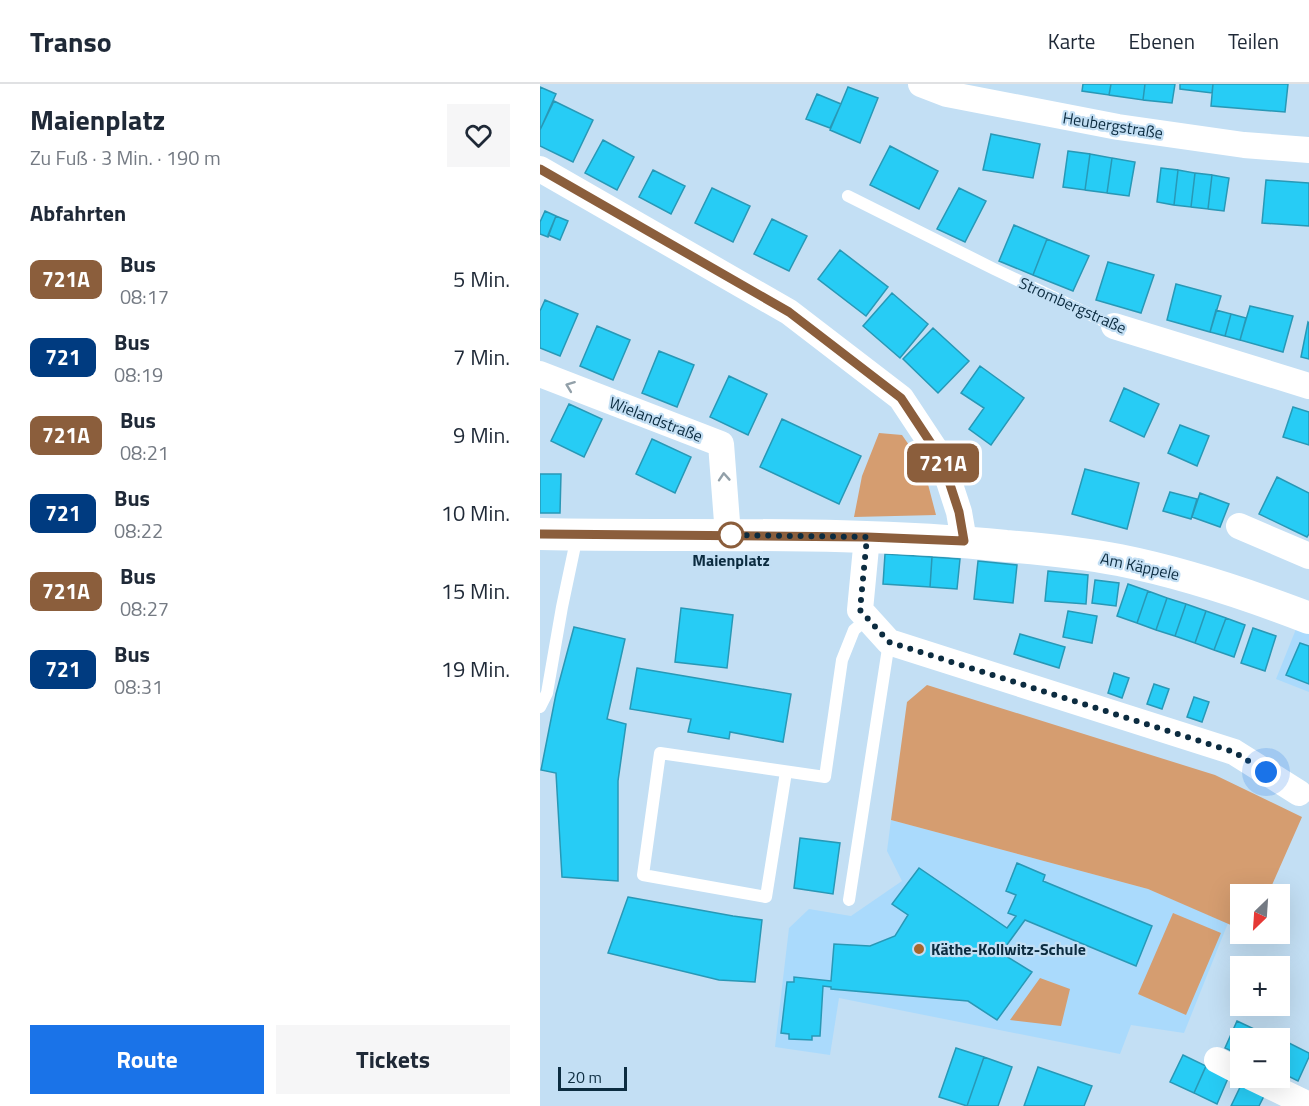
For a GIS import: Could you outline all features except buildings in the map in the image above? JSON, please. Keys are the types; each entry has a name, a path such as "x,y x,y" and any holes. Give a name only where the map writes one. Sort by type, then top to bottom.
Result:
{"street":[{"name":"Heubergstraße","path":"921,84 947,94 1106,125 1244,145 1309,150"},
{"path":"540,169 789,312 901,398 942,460 959,512 964,541"},
{"name":"Strombergstraße","path":"1114,326 1309,386"},
{"name":"Wielandstraße","path":"540,374 722,444 728,535"},
{"path":"1239,526 1309,556"},
{"name":"Am Käppele","path":"540,534 867,537 964,541 1048,550 1118,560 1185,576 1266,601 1309,618"},
{"path":"867,537 860,610 889,642 1234,752 1299,793"},
{"path":"1216,1060 1230,1067"},
{"path":"1274,1088 1309,1105"}],"lane":[{"name":"Strombergstraße","path":"848,196 1114,326"},
{"path":"540,708 547,693 562,607 578,535"},
{"path":"786,771 766,897 643,875 660,753 786,771 825,777 842,660 854,630 867,619"},
{"path":"849,900 889,642"}],"shaded area":[{"path":"879,433 902,435 923,465 936,515 854,517 862,476"},
{"path":"1306,604 1309,605 1309,692 1276,679"},
{"path":"927,685 1215,775 1302,817 1272,884 1230,884 1230,925 1148,889 891,820 907,702"},
{"path":"891,820 1148,889 1228,923 1184,1033 1131,1025 1120,1054 839,998 830,1055 775,1047 789,928 809,909 851,916 902,881 887,851"},
{"path":"1173,913 1221,933 1186,1015 1138,994"},
{"path":"1040,978 1070,989 1061,1026 1010,1020"}],"bus line":[{"name":"721A","path":"540,169 789,312 901,398 942,460 959,512 964,541 867,537 540,534"}],"place":[{"name":"Maienplatz","path":"731,535"},
{"name":"Käthe-Kollwitz-Schule","path":"919,949"}],"route":[{"path":"731,535 728,535 867,537 860,610 889,642 1234,752 1266,772"}]}
